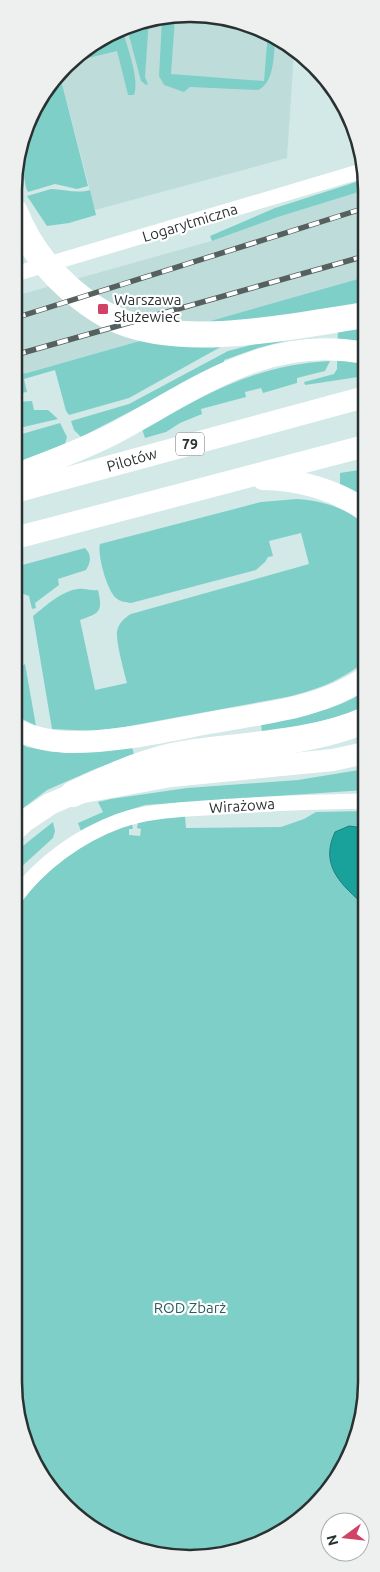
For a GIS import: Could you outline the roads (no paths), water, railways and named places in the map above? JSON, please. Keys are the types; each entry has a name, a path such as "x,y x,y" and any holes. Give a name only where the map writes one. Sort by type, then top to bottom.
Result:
{"highway":[{"path":"22,226 44,264 62,282 96,308 117,320 134,326 184,334 214,335 274,329 358,316"},
{"path":"73,794 142,764 186,754 302,737 358,723"}],"main road":[{"path":"22,472 113,434 235,368 273,355 293,351 324,348 358,352"},
{"name":"Pilotów","path":"22,490 358,398"},
{"path":"22,536 358,448"},
{"path":"235,481 266,479 289,481 319,488 358,505"},
{"path":"22,732 51,741 88,742 120,739 306,705 341,692 358,682"},
{"path":"23,823 50,804 73,794 172,776 333,760 358,755"}],"street":[{"name":"Logarytmiczna","path":"22,272 356,173"},
{"name":"Wirażowa","path":"23,889 34,876 66,849 94,832 120,821 149,814 181,810 358,800"}],"railway":[{"path":"22,316 358,210"},
{"path":"22,353 358,258"}],"place":[{"name":"Warszawa Służewiec","path":"103,309"}],"park label":[{"name":"ROD Zbarż","path":"190,1308"}]}
